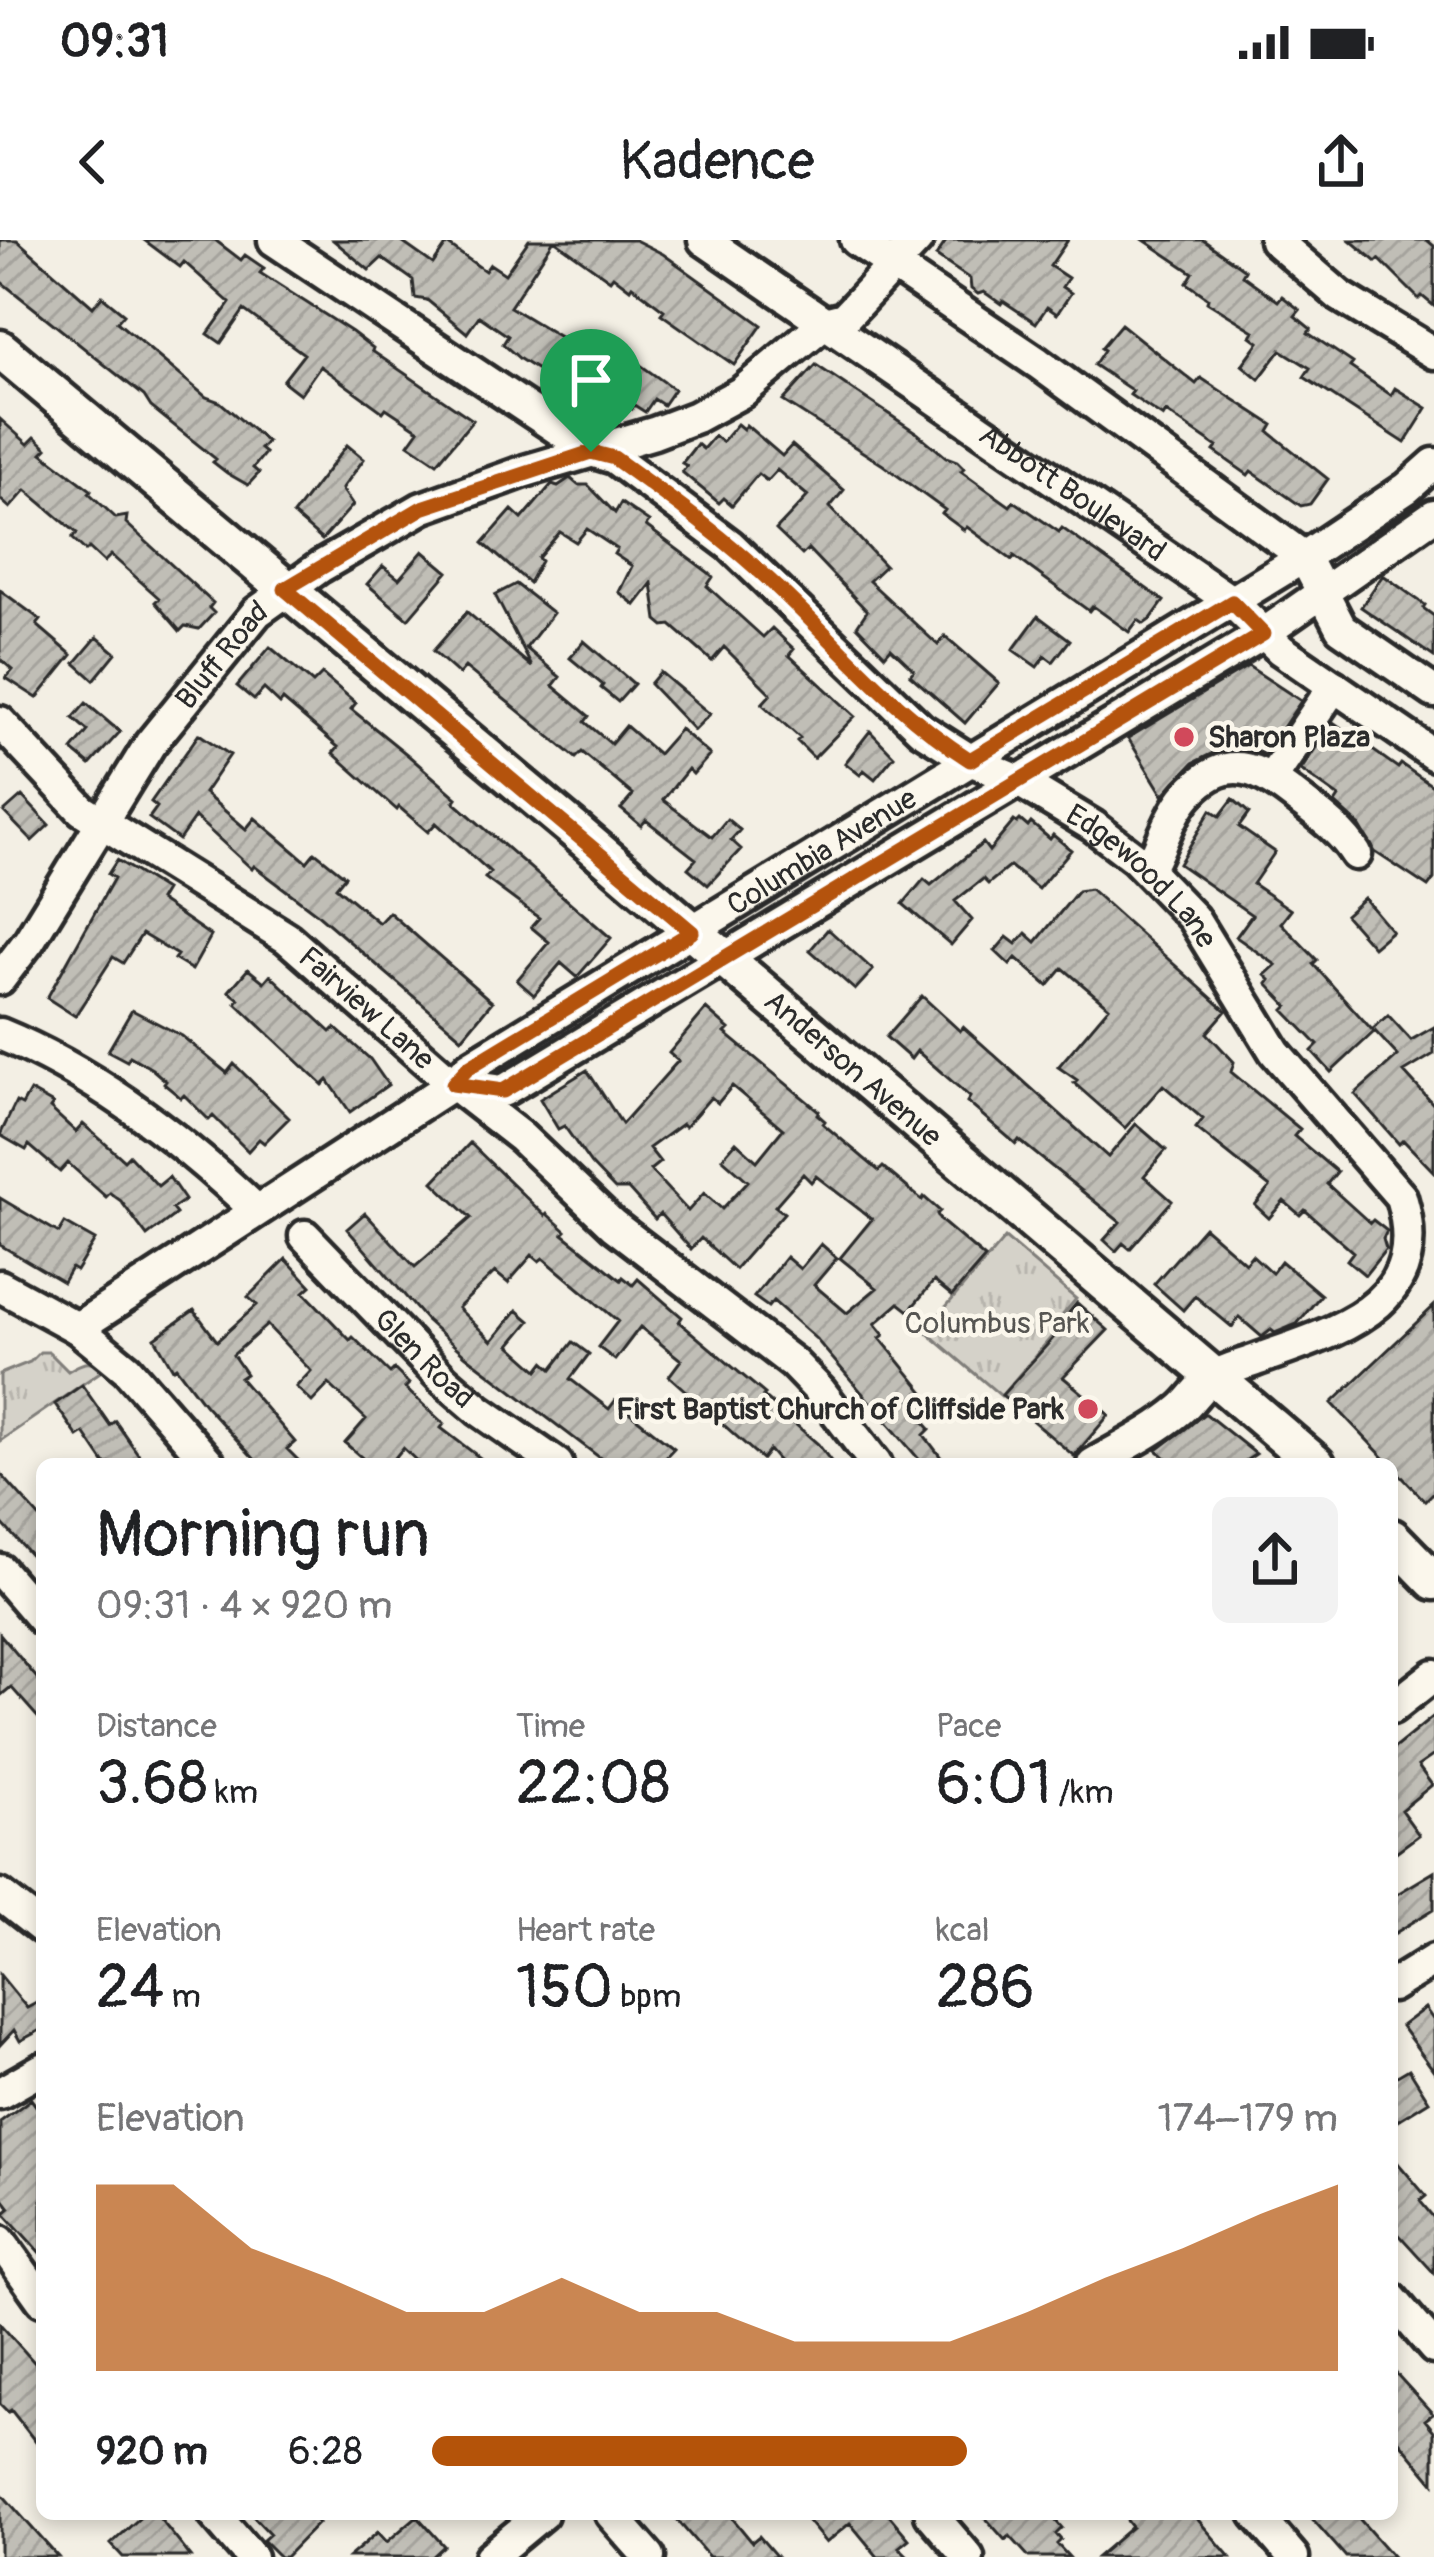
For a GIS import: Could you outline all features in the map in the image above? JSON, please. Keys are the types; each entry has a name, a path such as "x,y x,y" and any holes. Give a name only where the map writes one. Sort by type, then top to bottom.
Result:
{"main road":[{"name":"Anderson Avenue","path":"0,349 1309,1458"},
{"path":"1398,1544 1434,1581"}],"street":[{"name":"Edgewood Lane","path":"274,240 591,452 614,458 730,545 781,590 921,729 1093,826 1148,870 1193,918 1275,1052 1401,1197 1414,1240 1406,1281 1378,1311 1213,1376"},
{"name":"Abbott Boulevard","path":"704,240 1232,602 1263,634 1434,755"},
{"path":"856,240 1037,363 1304,557 1341,628 1434,692"},
{"name":"Bluff Road","path":"0,979 150,744 256,612 285,589 422,508 696,417 742,392 824,323 844,318 916,240"},
{"path":"1275,240 1340,296 1434,352"},
{"name":"Columbia Avenue","path":"77,1328 453,1084 469,1067 1232,602 1407,488 1434,464"},
{"name":"Columbia Avenue","path":"453,1084 503,1091 1263,634 1434,515"},
{"path":"1272,778 1334,686"},
{"name":"Fairview Lane","path":"0,722 82,810 286,938 521,1137 613,1226 793,1363 871,1458"},
{"path":"1148,870 1177,810 1197,786 1232,768 1255,770 1272,778 1343,834 1356,854"},
{"path":"0,1034 117,1096 213,1169 256,1210"},
{"name":"Glen Road","path":"305,1236 444,1380 548,1458"},
{"path":"0,1286 77,1328 127,1369 206,1458"},
{"path":"1103,1458 1180,1411 1213,1376"},
{"path":"0,1570 36,1611"},
{"path":"1398,1703 1434,1675"},
{"path":"0,1895 36,1923"},
{"path":"1398,1983 1431,1968"},
{"path":"0,2092 36,2071"},
{"path":"0,2241 36,2292"},
{"path":"1398,2306 1434,2348"},
{"path":"219,2520 251,2557"},
{"path":"490,2557 535,2520"},
{"path":"616,2520 649,2557"},
{"path":"936,2520 968,2557"},
{"path":"1261,2520 1293,2557"}],"green space":[{"name":"Columbus Park","path":"1005,1238 1076,1299 1056,1323 1060,1327 1001,1396 925,1331"},
{"path":"40,1352 49,1352 68,1371 86,1363 103,1370 0,1441 0,1374 30,1362"}],"building":[{"path":"0,240 17,240 93,307 102,296 124,314 117,322 267,442 253,468 259,473 248,485 213,462 216,459 151,407 144,396 0,281"},
{"path":"144,240 215,240 241,260 245,255 264,268 260,273 352,332 372,351 473,420 437,463 409,444 419,430 386,408 383,412 320,366 300,394 283,381 304,354 244,310 221,343 208,334 230,303 184,262 180,267"},
{"path":"333,240 399,240 433,264 447,244 485,271 490,264 505,274 529,240 554,240 510,307 578,348 584,340 621,366 628,356 674,389 663,405 654,399 645,412 634,405 632,409 623,403 619,407 596,391 588,402 520,359 503,344 508,336 479,316 467,333 427,300 415,298 413,280 382,258 369,270"},
{"path":"554,240 635,240 663,254 762,325 734,365 661,314 664,310 632,286 613,276 610,280"},
{"path":"947,240 1068,240 1050,266 1068,278 1062,287 1071,293 1057,314 1047,307 1036,323 1003,301 971,289 970,279 936,256"},
{"path":"1144,240 1203,240 1278,301 1282,296 1300,310 1295,316 1311,329 1308,333 1353,363 1350,367 1391,395 1395,388 1427,408 1405,443 1304,377 1310,368 1281,350 1259,379 1242,365 1259,342 1251,336 1254,331 1207,302 1187,283 1193,273"},
{"path":"1350,240 1427,240 1434,246 1434,306 1422,296 1419,299 1379,259 1376,262"},
{"path":"1121,324 1196,384 1201,378 1273,425 1269,432 1328,479 1310,504 1301,506 1251,471 1248,475 1214,451 1217,447 1166,412 1163,417 1130,395 1133,391 1094,365"},
{"path":"816,365 957,461 964,468 961,471 1010,506 1014,501 1059,532 1062,528 1164,601 1151,619 1144,624 1138,620 1129,632 1093,606 1089,611 1014,556 1012,560 967,527 964,530 942,514 945,510 883,465 783,401"},
{"path":"0,419 28,444 35,437 47,448 42,453 91,490 116,518 127,516 126,523 213,603 209,608 214,613 199,629 185,626 180,631 155,602 159,598 111,555 104,562 89,548 86,551 72,538 77,533 26,490 10,508 0,499"},
{"path":"737,424 743,429 746,425 782,456 792,445 844,490 830,507 885,566 869,581 938,645 945,636 999,683 965,723 910,675 914,670 891,648 885,655 857,626 867,611 808,549 802,555 776,530 808,496 777,470 767,481 758,474 732,505 724,498 719,503 682,472 687,466 682,463 697,444 703,449 714,436 722,442"},
{"path":"347,445 364,459 342,489 353,505 322,540 293,515"},
{"path":"570,478 578,485 588,485 615,513 621,503 649,522 646,526 713,577 707,586 763,637 772,628 794,649 789,655 855,716 814,758 797,741 800,738 762,704 771,694 724,647 712,661 671,625 657,620 652,583 635,605 619,592 632,566 614,554 617,549 587,529 576,542 560,532 538,558 541,561 529,583 483,543 512,510 522,519 552,484 558,486"},
{"path":"423,551 448,572 408,619 367,584 383,566 399,579"},
{"path":"1383,575 1434,616 1434,657 1361,607"},
{"path":"516,584 553,613 526,648 560,677 553,686 589,716 585,722 611,744 626,726 658,754 680,729 710,755 693,774 688,769 663,800 712,837 727,819 740,830 731,840 741,849 708,885 688,868 696,859 646,820 641,826 621,809 633,795 582,752 576,758 465,667 459,674 433,651 467,612 532,667 495,595"},
{"path":"0,590 41,620 37,625 72,655 37,698 6,678 13,670 0,659"},
{"path":"1038,616 1070,640 1053,662 1045,656 1037,667 1013,650"},
{"path":"97,637 116,653 94,680 75,663"},
{"path":"584,641 634,684 618,702 570,658"},
{"path":"270,647 313,683 322,674 356,703 351,709 611,938 577,977 561,963 534,995 517,980 549,942 531,927 539,918 485,878 490,872 436,823 428,832 399,807 397,810 333,753 338,747 283,700 280,704 264,689 254,700 237,686"},
{"name":"Sharon Plaza","path":"1248,666 1301,701 1264,755 1239,741 1234,749 1193,763 1163,795 1128,738"},
{"path":"660,672 710,714 694,730 650,684"},
{"path":"86,703 120,732 90,765 72,750 88,731 73,718"},
{"path":"1333,722 1434,787 1434,879 1428,887 1375,852 1359,825 1335,803 1339,797 1301,770"},
{"path":"870,731 894,756 875,779 845,763"},
{"path":"199,734 230,755 204,793 246,829 255,818 307,862 315,852 345,876 336,887 379,923 389,912 492,1002 462,1038 315,912 254,866 252,869 195,817 179,840 149,818 157,807 151,802"},
{"path":"22,796 49,825 32,841 4,812"},
{"path":"1233,799 1249,813 1239,827 1275,852 1253,884 1291,910 1281,923 1374,1032 1331,1072 1312,1051 1318,1045 1284,1010 1288,1006 1267,984 1270,980 1265,975 1276,965 1236,937 1252,915 1179,864 1211,810 1220,816"},
{"path":"1020,820 1050,839 1053,835 1071,850 1038,889 1010,866 988,884 983,879 955,901 972,920 951,945 903,904 924,879 931,885 983,843 989,851"},
{"path":"117,860 165,890 159,900 211,936 192,970 142,934 123,963 113,957 75,1016 47,998 114,878 108,874"},
{"path":"1090,889 1226,1011 1207,1033 1234,1062 1231,1072 1300,1129 1294,1136 1337,1172 1327,1184 1370,1223 1373,1220 1387,1231 1386,1249 1365,1275 1347,1260 1353,1252 1305,1210 1300,1215 1284,1201 1269,1218 1255,1205 1270,1187 1196,1128 1203,1119 1163,1085 1125,1128 1058,1067 1109,1007 1063,968 1048,986 1016,958 1010,965 995,951 1007,937 1016,944 1026,933 1036,942 1078,891"},
{"path":"1364,898 1392,931 1373,947 1345,915"},
{"path":"828,929 873,970 855,990 810,950"},
{"path":"248,969 264,982 270,975 331,1032 335,1028 370,1059 388,1085 350,1112 328,1080 323,1085 236,1003 239,999 229,991"},
{"path":"922,996 1108,1157 1136,1124 1166,1150 1144,1176 1172,1201 1130,1249 1123,1243 1116,1251 1104,1240 1120,1222 1019,1140 1016,1144 917,1051 911,1059 886,1037"},
{"path":"706,1009 729,1029 725,1033 819,1111 823,1124 879,1171 883,1167 922,1200 924,1197 940,1211 940,1220 985,1258 952,1296 934,1281 909,1311 899,1303 875,1324 884,1335 880,1338 937,1408 923,1421 930,1429 924,1435 941,1458 918,1458 816,1339 773,1301 768,1307 754,1297 786,1257 800,1269 821,1244 837,1258 814,1285 847,1313 877,1288 840,1258 872,1219 816,1176 811,1182 803,1174 775,1206 784,1213 735,1269 701,1238 691,1249 660,1214 655,1219 628,1189 615,1189 564,1126 558,1129 540,1099 587,1070 622,1124 678,1061 669,1053","holes":["732,1086 783,1129 757,1161 736,1142 722,1158 748,1181 722,1209 704,1193 688,1211 650,1170 660,1162 649,1148 682,1124 685,1127 711,1097 718,1103"]},
{"path":"132,1010 182,1036 227,1073 234,1064 289,1118 264,1143 259,1139 248,1151 213,1116 209,1120 152,1069 130,1056 127,1061 108,1051"},
{"path":"1388,1015 1411,1040 1434,1027 1434,1054 1404,1072 1434,1105 1434,1172 1403,1140 1399,1144 1355,1094 1398,1056 1373,1029"},
{"path":"30,1091 53,1104 50,1108 76,1132 83,1124 124,1160 129,1155 158,1186 169,1177 185,1200 172,1209 176,1214 147,1236 121,1201 110,1193 106,1197 68,1163 60,1172 29,1145 26,1150 0,1135 16,1102 22,1105"},
{"path":"470,1143 566,1231 563,1234 621,1280 633,1285 638,1279 682,1317 679,1322 765,1394 828,1458 776,1458 769,1450 761,1458 669,1376 681,1360 640,1327 615,1360 598,1347 618,1321 543,1258 539,1261 532,1255 508,1283 495,1272 458,1308 492,1341 517,1310 530,1321 510,1345 538,1370 544,1362 552,1369 573,1342 589,1354 570,1379 609,1409 615,1401 674,1448 665,1458 600,1458 426,1320 347,1229 365,1213 415,1267 471,1218 433,1182"},
{"path":"0,1198 59,1233 65,1223 95,1240 76,1271 71,1268 63,1282 0,1245"},
{"path":"1204,1227 1245,1263 1252,1255 1272,1273 1281,1261 1321,1295 1297,1324 1262,1337 1239,1317 1232,1327 1195,1296 1183,1310 1154,1284"},
{"path":"286,1259 311,1286 304,1292 350,1340 353,1337 390,1373 394,1369 409,1384 405,1388 444,1424 441,1428 480,1458 414,1458 403,1448 395,1458 362,1458 345,1443 366,1419 329,1384 312,1402 296,1387 311,1371 267,1325 233,1355 246,1374 240,1378 295,1442 287,1449 296,1458 254,1458 173,1369 155,1338 194,1310 217,1341 257,1305 248,1297"},
{"path":"1077,1303 1108,1330 1063,1377 1109,1415 1074,1456 1002,1395 1065,1325 1061,1322"},
{"path":"1434,1306 1434,1492 1425,1501 1398,1473 1398,1458 1384,1458 1332,1403"},
{"path":"82,1385 141,1458 101,1458 84,1433 78,1437 55,1404"},
{"path":"1206,1414 1256,1454 1250,1458 1166,1458 1157,1450"},
{"path":"0,1473 36,1513 36,1561 0,1521"},
{"path":"0,1634 36,1677 36,1715 11,1687 0,1696"},
{"path":"1434,1716 1434,1755 1418,1766 1432,1785 1401,1810 1419,1835 1398,1851 1398,1745"},
{"path":"1434,1872 1434,1909 1398,1931 1398,1893"},
{"path":"0,1975 27,2008 36,2003 36,2032 20,2041 14,2030 0,2045"},
{"path":"1425,2008 1434,2021 1434,2071 1401,2026"},
{"path":"1409,2069 1429,2101 1398,2120 1398,2075"},
{"path":"31,2099 36,2106 36,2248 4,2213 10,2208 0,2195 0,2122"},
{"path":"1398,2163 1426,2196 1420,2201 1434,2218 1434,2273 1398,2234"},
{"path":"0,2324 36,2364 36,2442 11,2410 0,2404"},
{"path":"1398,2376 1433,2414 1425,2420 1434,2431 1434,2483 1400,2442"},
{"path":"0,2492 58,2557 0,2557"},
{"path":"137,2520 161,2520 191,2557 123,2557 111,2544"},
{"path":"257,2520 318,2523 285,2557 263,2540 270,2534"},
{"path":"412,2520 421,2520 444,2546 432,2557 349,2557 378,2532 387,2542"},
{"path":"677,2520 734,2520 752,2542 759,2536 777,2557 709,2557"},
{"path":"807,2520 893,2520 909,2539 899,2547 909,2557 878,2557 850,2523 826,2543"},
{"path":"987,2520 1055,2520 1062,2528 1056,2534 1061,2540 1057,2544 1069,2557 1029,2557 1010,2536 1005,2540"},
{"path":"1127,2520 1198,2520 1230,2557 1097,2557 1132,2527"},
{"path":"1313,2520 1360,2520 1393,2557 1346,2557"}],"place":[{"name":"Sharon Plaza","path":"1184,737"},
{"name":"First Baptist Church of Cliffside Park","path":"1088,1409"}],"route":[{"path":"591,452 614,458 730,545 884,696 921,729 970,760 1232,602 1263,634 503,1091 453,1084 469,1067 692,932 285,589 422,508 591,452"}]}
